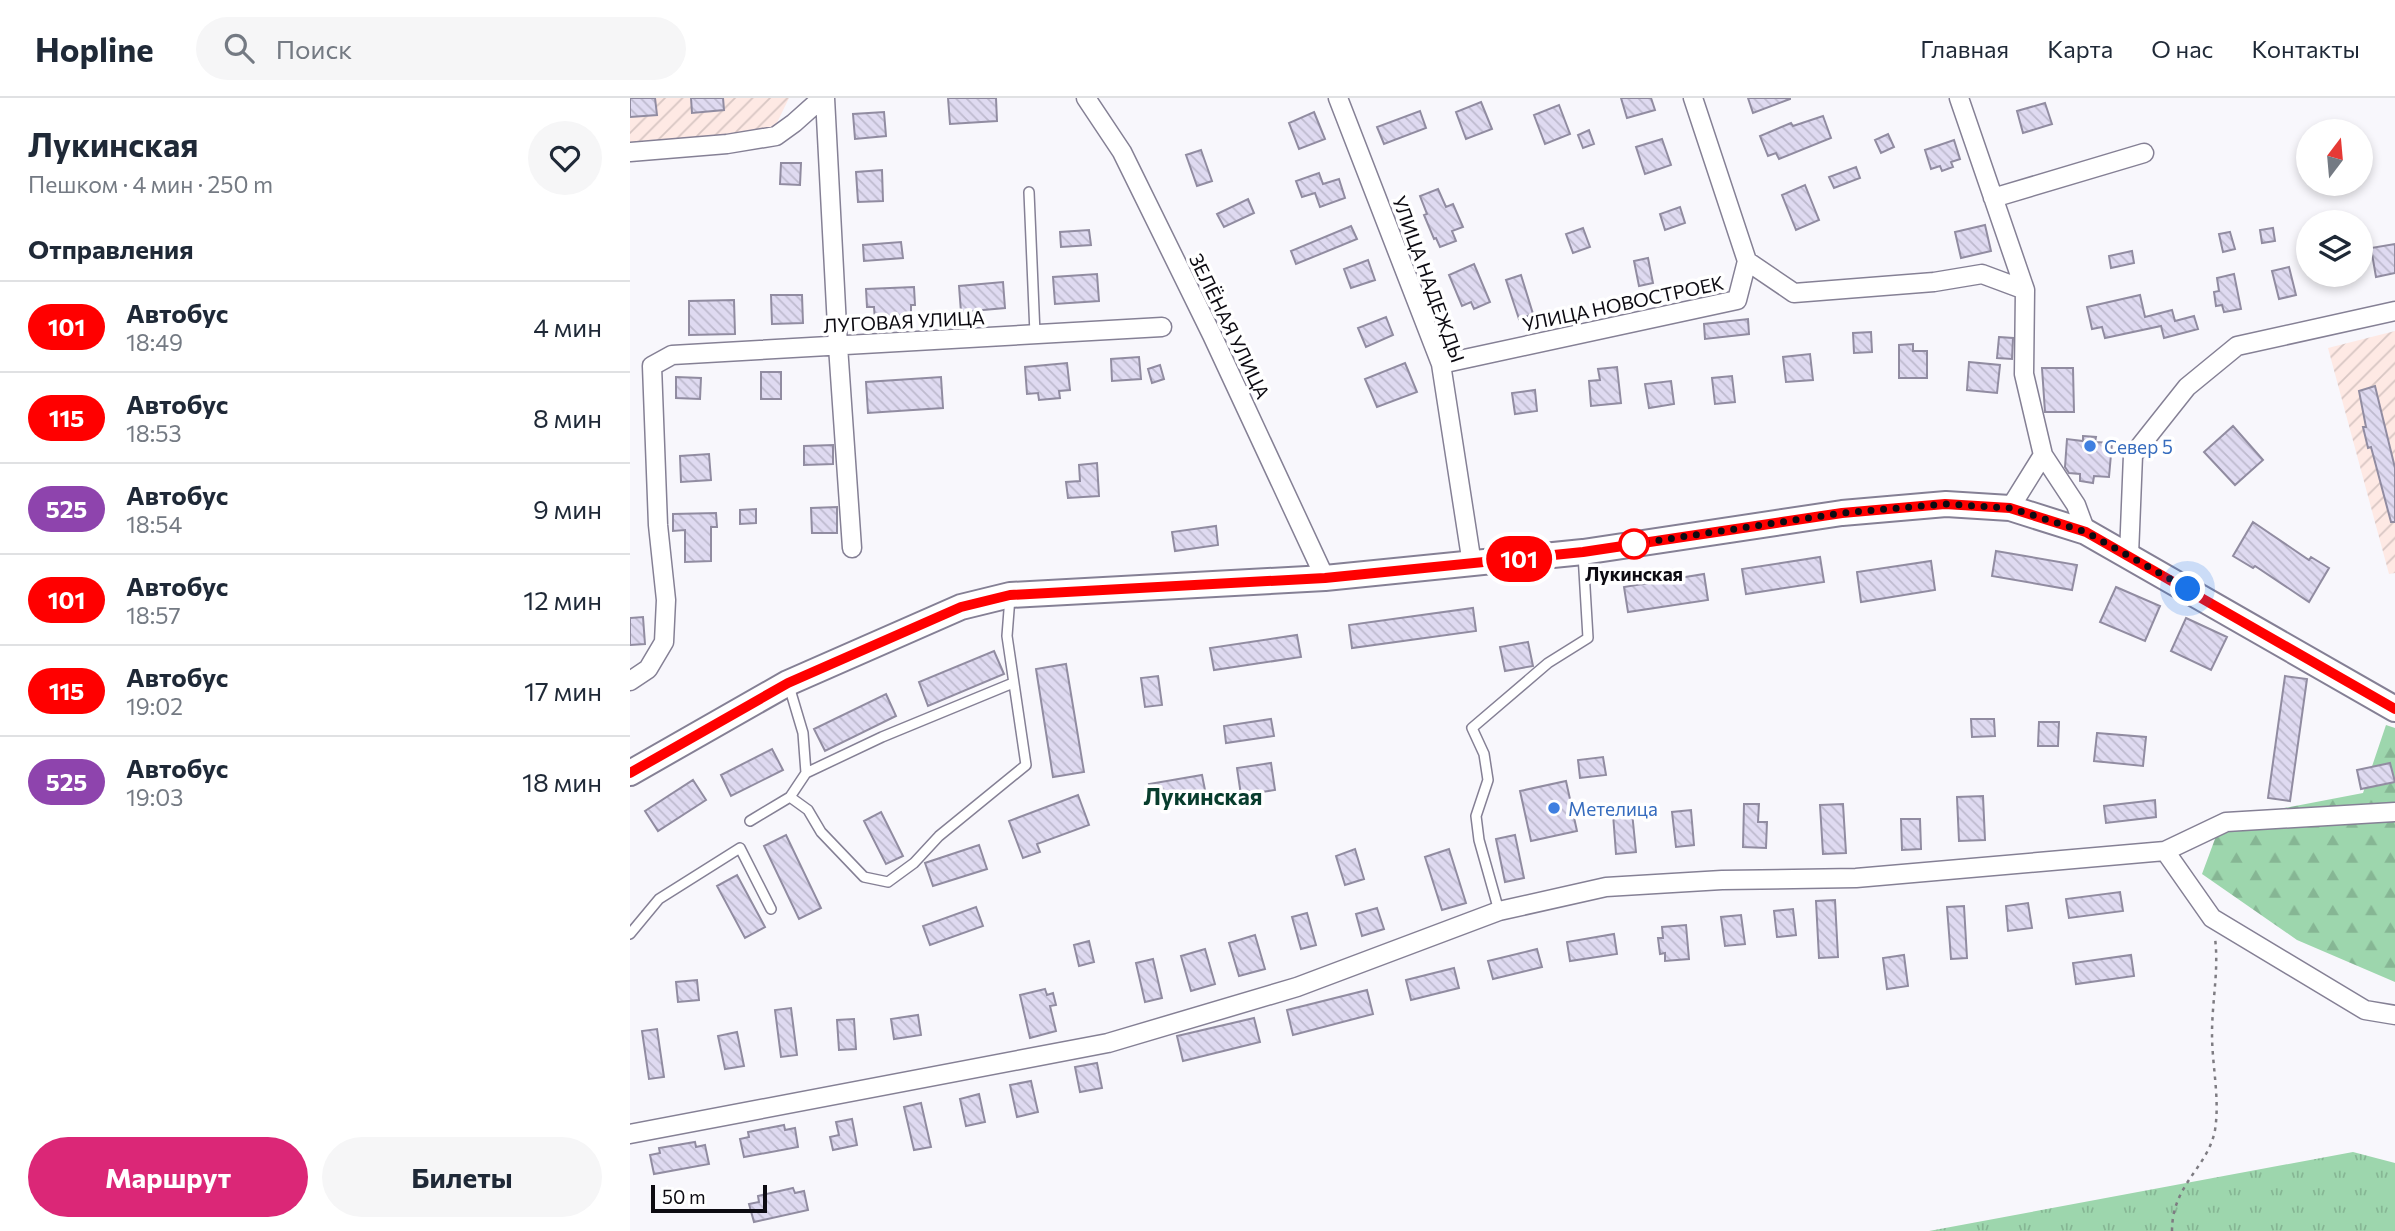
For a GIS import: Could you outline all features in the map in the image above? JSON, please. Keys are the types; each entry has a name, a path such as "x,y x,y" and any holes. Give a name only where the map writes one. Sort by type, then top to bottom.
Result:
{"main road":[{"path":"630,773 788,683 961,607 1010,595 1325,578 1472,564 1583,552 1842,513 1945,504 2010,508 2086,532 2392,707"}],"street":[{"path":"630,152 727,144 776,136 824,98"},
{"path":"824,98 852,548"},
{"name":"ЗЕЛЁНАЯ УЛИЦА","path":"1086,98 1122,152 1212,335 1325,578"},
{"name":"УЛИЦА НАДЕЖДЫ","path":"1338,98 1441,365 1472,564"},
{"path":"1693,98 1747,261"},
{"path":"1959,98 2025,290 2024,374 2043,455 2076,505 2086,532"},
{"path":"1993,198 2144,153"},
{"name":"УЛИЦА НОВОСТРОЕК","path":"1441,365 1737,300 1747,261 1794,293 1934,282 1982,274 2025,290"},
{"path":"2129,555 2133,455 2187,387 2237,345 2395,311"},
{"name":"ЛУГОВАЯ УЛИЦА","path":"630,681 648,669 664,642 666,600 658,525 652,366 672,355 1162,327"},
{"path":"2010,508 2043,455"},
{"path":"630,1134 1108,1043 1297,987 1499,911 1605,887 1722,880 1856,878 2165,851 2226,822 2395,812"},
{"path":"2165,851 2212,918 2365,1010 2395,1015"}],"lane":[{"path":"1029,192 1035,334"},
{"path":"1499,911 1479,840 1476,816 1488,780 1484,754 1472,728 1548,663 1588,638 1583,552"},
{"path":"790,797 808,810 821,831 864,877 888,882 914,863 939,836 1026,765 1007,636 1010,595"},
{"path":"788,683 803,733 806,773"},
{"path":"750,821 790,797 806,773 882,737 1013,683"},
{"path":"630,934 659,899 740,848 771,909"}],"path":[{"path":"2172,1231 2177,1199 2210,1145 2215,1130 2212,1026 2217,954 2212,918"}],"shaded area":[{"path":"630,98 789,98 773,131 630,148"},
{"path":"2395,331 2395,573 2389,574 2328,348"}],"green space":[{"path":"2386,725 2395,728 2395,982 2297,940 2202,874 2222,820 2363,793"},
{"path":"2353,1152 2395,1163 2395,1231 1929,1231"}],"building":[{"path":"630,98 655,98 657,115 630,117"},
{"path":"691,98 723,98 724,110 692,113"},
{"path":"948,98 996,98 997,121 950,124"},
{"path":"1621,98 1651,98 1655,110 1627,118"},
{"path":"1748,98 1790,98 1790,99 1753,113"},
{"path":"1481,102 1492,129 1466,139 1456,112"},
{"path":"2045,103 2052,124 2023,133 2017,111"},
{"path":"1559,105 1570,134 1545,144 1534,115"},
{"path":"1420,111 1426,128 1384,144 1377,127"},
{"path":"884,112 886,136 855,139 853,114"},
{"path":"1314,112 1325,139 1299,149 1289,123"},
{"path":"1823,116 1831,138 1779,159 1776,153 1768,156 1760,136 1791,123 1793,126"},
{"path":"1589,130 1594,144 1583,148 1578,135"},
{"path":"1888,134 1894,147 1881,153 1875,140"},
{"path":"1662,139 1671,165 1645,174 1636,147"},
{"path":"1954,140 1960,159 1951,162 1953,167 1942,171 1940,166 1931,169 1925,150"},
{"path":"1201,150 1212,181 1197,186 1186,155"},
{"path":"781,163 801,163 800,185 780,184"},
{"path":"1856,167 1860,178 1834,188 1829,177"},
{"path":"882,170 883,201 858,202 856,172"},
{"path":"1319,173 1323,184 1339,179 1345,198 1320,207 1315,193 1302,197 1296,181"},
{"path":"1805,185 1819,220 1796,230 1782,195"},
{"path":"1438,189 1446,207 1453,204 1463,227 1452,231 1456,241 1440,247 1424,215 1427,214 1420,196"},
{"path":"1248,199 1254,213 1224,227 1217,214"},
{"path":"1680,207 1685,223 1665,230 1660,214"},
{"path":"1985,225 1991,251 1961,258 1955,232"},
{"path":"1351,226 1357,239 1296,264 1291,251"},
{"path":"1583,228 1590,247 1573,253 1566,234"},
{"path":"2273,228 2275,241 2262,243 2260,230"},
{"path":"1089,230 1091,245 1061,247 1060,232"},
{"path":"2230,232 2235,249 2223,252 2219,234"},
{"path":"901,242 903,258 864,261 863,245"},
{"path":"2395,244 2395,273 2376,277 2373,248"},
{"path":"2132,251 2134,263 2111,268 2109,256"},
{"path":"1648,258 1653,283 1639,286 1634,261"},
{"path":"1368,260 1375,280 1351,288 1344,269"},
{"path":"1474,264 1490,302 1474,309 1471,302 1462,306 1449,275"},
{"path":"2289,267 2296,295 2279,299 2272,271"},
{"path":"1097,274 1099,301 1055,304 1053,277"},
{"path":"2234,274 2241,309 2224,312 2222,305 2216,306 2214,292 2219,291 2217,278"},
{"path":"1521,275 1533,314 1519,319 1506,280"},
{"path":"1003,282 1005,308 961,312 959,286"},
{"path":"914,287 915,305 911,305 911,319 875,321 874,307 867,307 866,289"},
{"path":"771,295 802,295 803,323 772,324"},
{"path":"2140,295 2145,317 2172,310 2175,321 2194,316 2198,329 2164,338 2161,326 2105,338 2102,327 2092,329 2087,307"},
{"path":"734,300 735,334 689,335 689,301"},
{"path":"1386,317 1393,335 1366,347 1358,328"},
{"path":"1748,319 1749,334 1705,339 1704,324"},
{"path":"1871,332 1872,352 1854,353 1853,333"},
{"path":"1999,337 2013,338 2012,359 1997,358"},
{"path":"1913,344 1913,351 1927,351 1927,378 1899,378 1899,345"},
{"path":"1810,354 1813,380 1786,382 1783,357"},
{"path":"1139,357 1141,379 1112,381 1111,359"},
{"path":"1969,362 2000,365 1997,393 1967,390"},
{"path":"1067,363 1070,390 1059,391 1060,398 1039,400 1038,393 1027,394 1025,367"},
{"path":"1405,363 1417,392 1377,407 1365,379"},
{"path":"1160,365 1164,379 1152,383 1148,369"},
{"path":"1617,367 1621,403 1591,406 1589,381 1600,380 1598,369"},
{"path":"2042,368 2073,368 2074,412 2045,412"},
{"path":"761,372 781,372 781,399 761,399"},
{"path":"1732,376 1735,402 1715,404 1712,378"},
{"path":"676,377 701,378 700,399 676,398"},
{"path":"941,377 943,408 868,413 866,382"},
{"path":"1671,381 1674,404 1649,408 1645,384"},
{"path":"2375,386 2395,468 2395,522 2391,522 2363,427 2366,427 2359,391"},
{"path":"1535,390 1537,411 1515,414 1512,393"},
{"path":"2233,426 2263,460 2235,485 2204,452"},
{"path":"2083,436 2096,437 2095,442 2112,443 2109,477 2094,476 2093,483 2080,481 2080,474 2069,473 2065,467 2067,439 2083,441"},
{"path":"833,445 833,464 804,465 804,446"},
{"path":"709,454 711,480 681,482 680,456"},
{"path":"1097,463 1099,496 1068,498 1066,482 1080,481 1079,465"},
{"path":"837,507 837,533 812,533 811,508"},
{"path":"756,509 756,523 740,524 740,510"},
{"path":"716,513 717,527 711,527 711,561 685,562 685,530 673,531 673,514"},
{"path":"2253,522 2309,560 2311,557 2329,568 2309,602 2255,566 2253,568 2233,556"},
{"path":"1216,526 1218,545 1175,551 1172,532"},
{"path":"1996,551 2077,565 2072,590 1992,576"},
{"path":"1820,557 1824,582 1746,594 1742,569"},
{"path":"1931,561 1935,590 1861,602 1857,572"},
{"path":"1704,574 1708,600 1628,612 1624,587"},
{"path":"2116,587 2160,606 2145,641 2100,622"},
{"path":"1473,608 1476,631 1352,648 1349,625"},
{"path":"643,617 645,644 630,645 630,618"},
{"path":"2186,618 2227,637 2211,670 2171,651"},
{"path":"1297,635 1301,657 1214,670 1210,648"},
{"path":"1528,642 1533,666 1505,671 1500,647"},
{"path":"994,651 1004,674 928,706 919,682"},
{"path":"1066,664 1084,772 1053,777 1036,669"},
{"path":"1158,676 1162,705 1145,707 1141,678"},
{"path":"2285,676 2307,679 2290,801 2268,798"},
{"path":"886,694 896,716 825,751 814,729"},
{"path":"1271,719 1274,736 1226,743 1224,726"},
{"path":"1971,719 1994,719 1995,736 1972,737"},
{"path":"2039,722 2059,722 2058,746 2038,746"},
{"path":"2097,733 2146,737 2143,766 2094,761"},
{"path":"772,749 783,770 731,796 721,775"},
{"path":"1603,757 1606,775 1580,778 1578,760"},
{"path":"1271,763 1275,790 1241,795 1237,768"},
{"path":"2390,763 2395,782 2361,789 2357,770"},
{"path":"1202,775 1206,795 1153,804 1149,784"},
{"path":"693,780 706,800 658,831 645,811"},
{"path":"1566,781 1577,831 1531,841 1520,791"},
{"path":"1078,795 1089,825 1037,844 1040,852 1023,858 1009,821"},
{"path":"1983,796 1985,840 1959,841 1957,797"},
{"path":"2155,800 2156,817 2106,823 2104,806"},
{"path":"1744,804 1759,804 1758,822 1767,822 1766,848 1743,847"},
{"path":"1843,804 1846,853 1823,854 1820,805"},
{"path":"1691,810 1694,845 1676,847 1672,812"},
{"path":"881,812 903,856 886,864 864,821"},
{"path":"1632,812 1636,852 1616,854 1613,814"},
{"path":"1901,819 1920,819 1921,849 1902,850"},
{"path":"786,835 821,908 799,919 764,846"},
{"path":"1515,835 1524,878 1505,882 1496,839"},
{"path":"979,845 987,869 933,886 925,863"},
{"path":"1355,849 1364,879 1345,885 1336,856"},
{"path":"1449,849 1466,903 1442,910 1425,857"},
{"path":"737,875 765,927 745,938 717,886"},
{"path":"2120,892 2123,911 2069,918 2066,899"},
{"path":"1835,900 1838,957 1819,958 1816,901"},
{"path":"2028,903 2032,928 2008,931 2006,906"},
{"path":"1964,906 1967,958 1951,959 1947,907"},
{"path":"976,907 983,926 930,945 923,926"},
{"path":"1377,908 1384,929 1362,936 1356,914"},
{"path":"1793,909 1796,935 1777,937 1774,911"},
{"path":"1307,913 1316,945 1301,949 1292,917"},
{"path":"1741,915 1745,944 1725,946 1721,917"},
{"path":"1686,925 1689,959 1665,961 1665,953 1660,954 1658,938 1663,938 1662,927"},
{"path":"1614,934 1617,954 1570,961 1567,942"},
{"path":"1255,935 1265,969 1239,976 1229,943"},
{"path":"1089,941 1094,962 1079,966 1074,945"},
{"path":"1205,949 1215,984 1191,991 1181,956"},
{"path":"1537,949 1542,967 1493,979 1488,961"},
{"path":"1904,955 1908,986 1887,989 1883,958"},
{"path":"2131,955 2134,976 2076,984 2073,963"},
{"path":"1153,959 1162,998 1145,1002 1136,963"},
{"path":"1454,968 1459,988 1411,1000 1406,980"},
{"path":"697,980 699,1000 678,1002 676,982"},
{"path":"1045,989 1047,995 1053,993 1056,1005 1050,1006 1056,1031 1030,1038 1020,995"},
{"path":"1367,990 1373,1014 1293,1035 1287,1010"},
{"path":"791,1008 797,1055 781,1057 775,1010"},
{"path":"918,1015 921,1035 894,1039 891,1019"},
{"path":"1254,1018 1260,1042 1183,1061 1177,1036"},
{"path":"854,1019 856,1049 839,1050 837,1020"},
{"path":"657,1029 664,1077 649,1079 642,1031"},
{"path":"737,1032 744,1066 725,1069 718,1036"},
{"path":"1097,1063 1102,1088 1080,1092 1075,1067"},
{"path":"1031,1081 1038,1112 1017,1117 1010,1085"},
{"path":"979,1094 985,1122 966,1126 960,1099"},
{"path":"921,1103 931,1147 914,1150 904,1107"},
{"path":"852,1119 857,1145 833,1150 830,1137 839,1135 836,1122"},
{"path":"784,1125 785,1130 795,1128 798,1147 744,1157 740,1139 749,1137 748,1132"},
{"path":"695,1142 696,1147 705,1145 709,1164 654,1174 650,1155 660,1153 659,1148"},
{"path":"793,1188 795,1193 804,1191 808,1210 754,1222 749,1204 759,1202 758,1196"}],"bus line":[{"name":"101","path":"630,773 788,683 961,607 1010,595 1325,578 1472,564 1583,552 1842,513 1945,504 2010,508 2086,532 2395,709"}],"place":[{"name":"Север 5","path":"2090,446"},
{"name":"Лукинская","path":"1634,544"},
{"name":"Метелица","path":"1554,808"}],"district":[{"name":"Лукинская","path":"1203,796"}],"route":[{"path":"1634,544 1842,513 1945,504 2010,508 2086,532 2188,589"}]}
